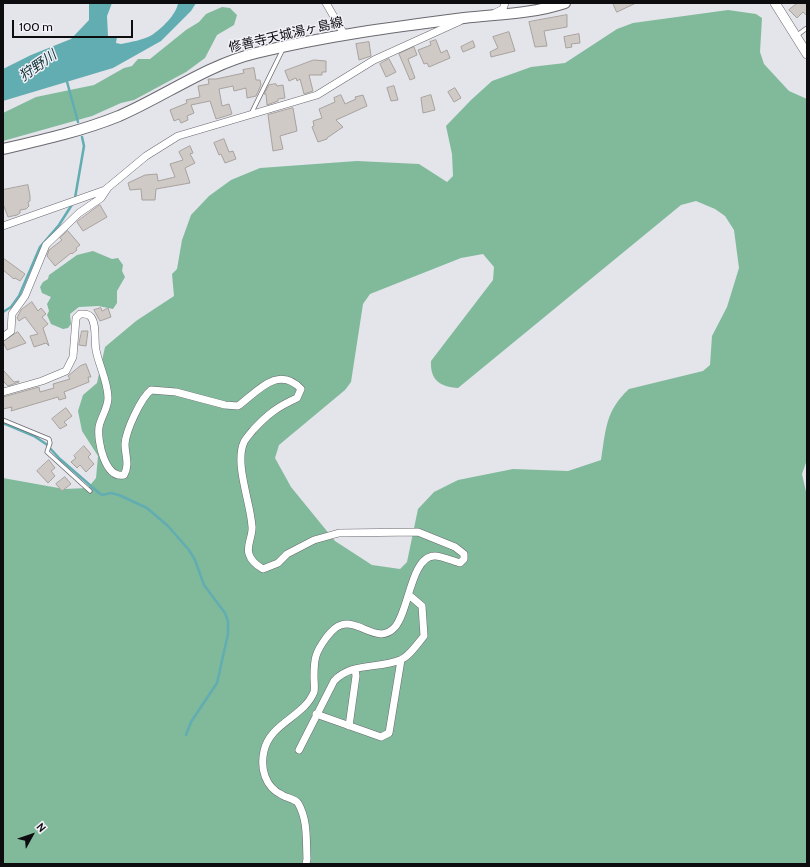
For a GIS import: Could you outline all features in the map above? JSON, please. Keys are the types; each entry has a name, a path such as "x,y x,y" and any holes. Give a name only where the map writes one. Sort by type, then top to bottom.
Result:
{"main road":[{"name":"修善寺天城湯ヶ島線","path":"3,149 60,135 119,116 236,58 284,46 344,34 467,18 540,11 565,3"}],"street":[{"path":"326,3 344,34"},
{"path":"488,17 503,9 505,3"},
{"path":"775,3 807,54"},
{"path":"3,226 95,195 108,188 146,156 178,136 317,95 374,60 467,18"},
{"path":"3,337 12,331 12,314 25,296 46,245 79,213 101,198 108,188"},
{"path":"3,392 42,381 66,371 73,357 76,318 80,314 90,316 93,322 96,351 108,399 99,427 98,436 102,454 108,466 112,473 119,476 124,475 126,471 125,444 128,434 140,404 146,394 151,390 176,392 238,406 260,386 269,382 285,380 294,382 301,389 297,398 274,409 244,441 242,464 253,528 248,551 250,558 256,565 263,569 278,563 287,554 314,540 339,533 418,532 455,547 464,554 464,559 460,563 434,556 424,560 418,567 402,617 394,628 384,634 371,633 351,624 341,625 331,631 316,652 314,691 307,705 281,725 269,739 264,752 263,773 270,786 280,795 296,801 304,816 307,859 306,864"},
{"path":"316,714 381,737 389,734 401,660 424,636 422,606 409,595"},
{"path":"299,750 316,714 334,681 340,674 355,669 401,660"},
{"path":"349,726 356,676 355,669"}],"lane":[{"path":"796,36 807,28"},
{"path":"251,115 284,46"},
{"path":"3,420 49,439 50,444 46,449 49,455 90,491"}],"green space":[{"path":"222,7 230,8 237,15 234,25 217,35 205,58 186,72 134,100 121,103 92,116 3,141 3,113 36,97 94,85 124,68 132,66 138,59 150,59 186,30 199,22 206,14"},
{"path":"728,10 756,14 762,18 760,52 764,64 789,91 807,99 807,460 802,474 807,496 807,864 3,864 3,478 64,489 88,488 96,478 98,456 82,431 78,411 83,395 97,383 105,347 136,321 174,296 172,274 177,269 182,240 191,215 209,196 231,180 260,168 357,161 419,164 447,182 453,176 452,154 446,126 492,81 531,67 565,63 617,29 633,23","holes":["696,201 715,209 725,216 734,230 739,268 727,307 712,336 710,365 703,371 629,389 621,397 611,413 606,430 601,460 568,471 513,469 458,480 434,492 418,509 407,562 400,569 372,565 335,541 291,487 275,458 279,445 345,390 351,382 363,304 370,294 461,258 483,254 494,267 493,280 431,361 431,368 434,378 441,384 458,388 681,205"]},
{"path":"93,251 112,259 118,258 123,265 122,271 125,277 117,291 117,303 113,309 98,306 79,307 70,314 71,324 68,328 63,329 51,324 47,315 49,311 47,304 51,297 42,293 40,287 43,282 48,279 49,275 77,255"}],"water":[{"name":"狩野川","path":"89,3 112,3 107,16 108,36 117,37 116,43 121,44 141,40 152,35 172,16 178,3 196,3 191,11 161,41 113,68 3,101 3,69 31,55 71,39 89,20"}],"building":[{"path":"613,3 636,3 617,12"},
{"path":"798,3 807,3 807,16 803,12 797,18 789,10"},
{"path":"567,15 567,27 544,31 547,46 535,47 529,22"},
{"path":"509,32 515,51 491,57 490,52 498,48 493,37"},
{"path":"579,34 580,43 571,44 572,47 566,48 564,37"},
{"path":"436,40 441,53 447,50 450,58 429,67 427,63 424,64 418,50 431,45 430,42"},
{"path":"473,41 475,47 463,52 461,47"},
{"path":"369,42 371,56 359,60 356,44"},
{"path":"414,47 417,55 408,59 415,78 410,80 399,54"},
{"path":"389,59 396,72 386,77 380,64"},
{"path":"314,60 326,61 326,72 322,72 322,75 309,75 313,91 304,94 300,79 297,81 296,78 289,81 285,71"},
{"path":"254,68 256,80 260,80 261,85 256,96 247,98 246,88 234,91 233,86 219,89 222,106 229,104 232,114 216,119 210,101 191,105 194,113 187,116 188,120 181,123 179,119 174,121 170,110 187,103 186,100 200,97 198,86 209,84 208,79 216,79 244,73 243,70"},
{"path":"276,84 277,86 283,85 285,98 278,99 278,101 267,105 266,94 264,94 269,85"},
{"path":"394,86 398,100 391,101 387,88"},
{"path":"455,88 461,98 454,102 448,92"},
{"path":"341,95 345,104 356,99 355,97 363,95 367,106 336,120 343,127 327,139 318,142 312,127 314,126 313,121 322,118 319,109 335,102 334,98"},
{"path":"431,95 435,110 423,113 421,98"},
{"path":"293,108 297,131 280,136 283,149 273,151 268,115"},
{"path":"224,139 229,152 233,151 236,159 225,163 221,154 219,155 214,143"},
{"path":"190,146 193,153 190,154 195,163 185,168 190,183 156,189 155,200 142,200 141,189 130,190 128,183 145,175 157,174 158,181 175,177 170,164 183,160 179,152"},
{"path":"28,185 30,196 30,201 28,202 29,206 26,209 20,210 20,213 17,215 8,217 3,204 3,190"},
{"path":"100,205 107,217 83,231 77,222"},
{"path":"68,231 80,245 76,248 77,250 55,266 47,256 49,250 62,240 60,238"},
{"path":"3,258 25,274 20,281 15,278 14,279 3,270"},
{"path":"32,302 38,311 41,308 46,314 42,317 48,324 43,328 49,346 46,343 34,347 30,336 38,334 25,317 19,321 17,318 21,310"},
{"path":"101,308 102,311 108,308 111,317 100,321 94,310"},
{"path":"82,331 88,331 86,346 79,345"},
{"path":"18,332 26,343 7,350 3,342"},
{"path":"86,364 91,377 88,377 89,382 64,392 66,398 59,400 58,397 11,411 12,407 3,409 3,397 39,387 40,392 54,388 53,384 70,379 68,376 80,366"},
{"path":"3,370 14,382 19,382 8,386 3,381"},
{"path":"66,408 72,416 64,422 67,425 60,429 52,419"},
{"path":"84,446 91,454 88,457 94,464 86,472 80,465 77,468 71,462 76,458 74,456"},
{"path":"49,460 55,468 51,471 55,476 48,483 37,471"},
{"path":"65,477 71,484 62,491 56,484"}],"waterway":[{"path":"66,78 78,122"},
{"path":"75,198 84,146 82,137"},
{"path":"3,312 11,307 19,296 40,247 59,225 73,203"},
{"path":"3,423 34,436 46,444 60,459 102,495 111,493 119,495 147,508 168,526 189,550 195,560 204,585 225,613 228,621 228,634 217,683 191,722 186,735"}]}
